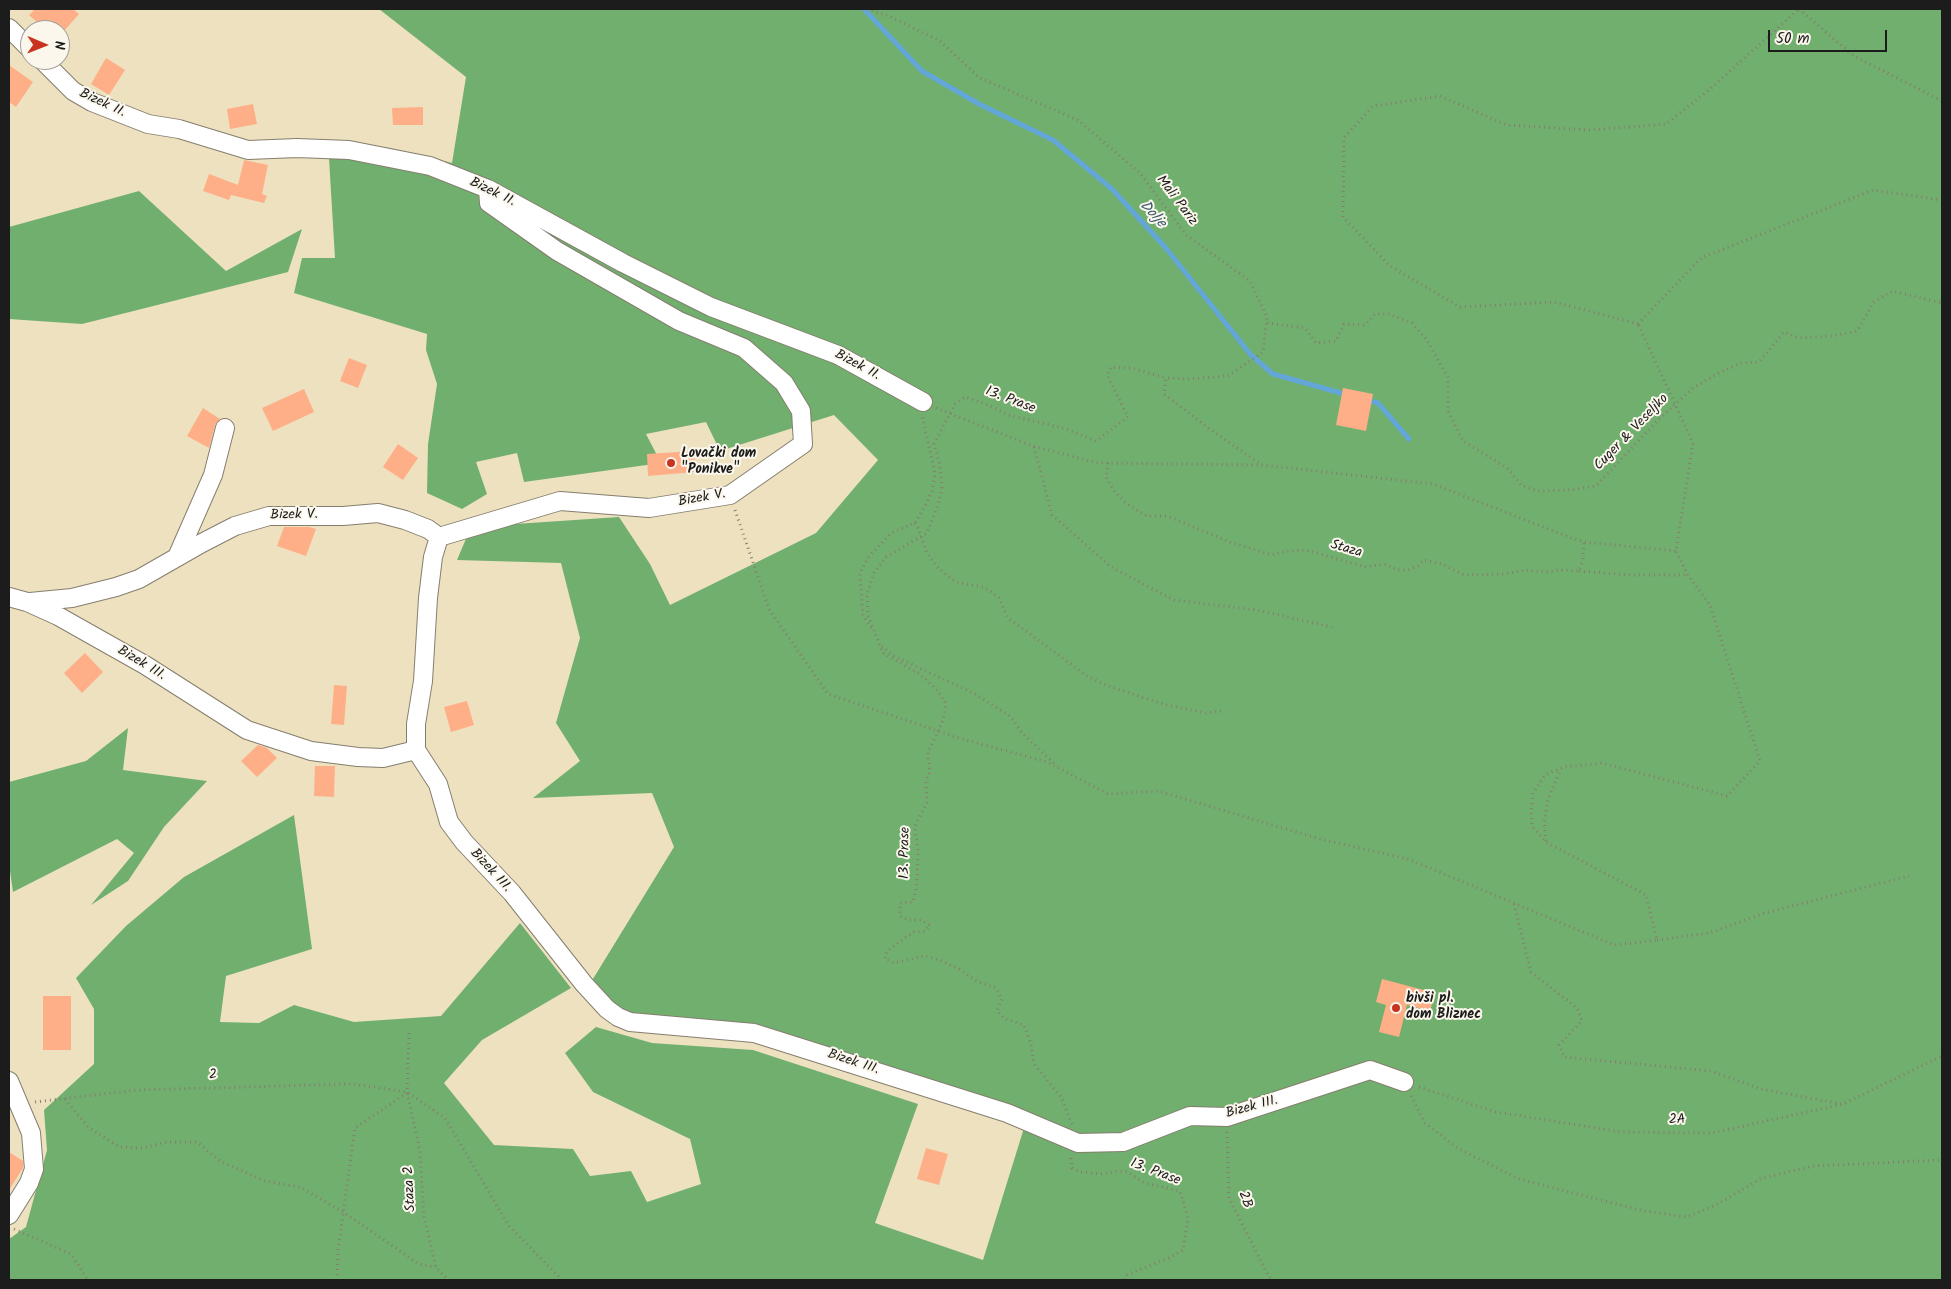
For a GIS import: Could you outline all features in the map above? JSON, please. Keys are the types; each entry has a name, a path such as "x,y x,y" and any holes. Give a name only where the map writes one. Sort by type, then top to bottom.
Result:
{"street":[{"path":"9,28 20,39"},
{"name":"Bizek II.","path":"52,70 73,91 112,111 148,124 179,130 248,150 297,148 349,150 430,166 488,189 623,263 711,308 838,355 922,402"},
{"name":"Bizek V.","path":"27,602 72,598 116,587 138,579 235,526 268,516 342,516 378,513 405,520 428,530 439,538 560,501 648,508 730,495 803,444 801,411 784,383 744,348 679,321 557,251 489,204 488,189"},
{"path":"177,557 213,476 225,428"},
{"path":"416,750 416,724 423,681 428,598 433,557 439,538"},
{"name":"Bizek III.","path":"9,597 27,602 58,616 145,665 247,730 311,751 358,757 383,758 416,750 438,784 449,822 464,842 512,893 584,984 607,1009 618,1017 630,1022 754,1033 1007,1113 1078,1143 1123,1142 1190,1116 1227,1117 1370,1070 1404,1082"},
{"path":"9,1081 31,1133 34,1169 29,1183 9,1215"}],"path":[{"name":"Mali Pariz","path":"867,9 889,16 940,41 980,78 1078,120 1140,173 1186,236 1250,281 1267,317 1263,352 1228,376 1188,379 1166,378"},
{"path":"1638,324 1554,302 1460,307 1390,266 1343,217 1344,138 1372,106 1440,96 1507,125 1590,130 1666,124 1710,88 1799,9 1854,56 1942,101"},
{"path":"1638,324 1701,258 1873,190 1942,200"},
{"name":"Cuger & Veseljko","path":"1267,323 1305,328 1316,344 1336,341 1344,324 1365,325 1375,314 1389,314 1412,323 1427,340 1448,378 1448,411 1463,441 1507,468 1520,485 1538,491 1571,490 1596,486 1675,404 1693,388 1718,373 1741,364 1759,362 1784,332 1800,338 1832,336 1857,331 1874,302 1892,291 1942,303"},
{"path":"1638,324 1693,443 1676,550 1688,575 1710,604 1760,761 1727,796 1602,763 1561,769 1545,775 1533,793 1530,810 1532,826 1546,842 1646,895 1657,940"},
{"name":"13. Prase","path":"1125,1280 1126,1275 1169,1258 1183,1250 1188,1218 1180,1191 1144,1184 1128,1172 1119,1171 1101,1174 1081,1172 1072,1168 1070,1140 1072,1122 1061,1097 1034,1064 1031,1044 1024,1025 1005,1019 997,1011 1002,999 996,988 977,981 940,960 924,956 894,963 885,959 888,951 913,932 925,931 930,925 921,920 908,920 900,916 900,903 913,902 917,883 915,826 927,802 926,781 930,771 928,753 943,720 946,704 938,691 920,674 883,653 868,615 867,594 874,573 886,556 927,533 937,508 942,488 940,465 934,444 955,404 965,397 1009,415 1066,429 1096,441 1116,428 1128,417 1107,375 1111,367 1131,368 1166,378"},
{"path":"1166,378 1164,394 1211,430 1262,465"},
{"path":"1062,770 1023,734 1010,716 975,694 892,656 882,647 863,615 860,573 868,558 891,533 915,523 932,491 934,473 923,426 922,402 1033,446 1098,463 1262,465 1433,484 1584,542 1676,550"},
{"path":"1033,446 1052,515 1111,567 1174,600 1257,610 1332,627"},
{"name":"Staza","path":"1108,464 1106,477 1115,492 1127,504 1147,516 1167,516 1259,552 1272,555 1306,550 1365,567 1384,564 1398,570 1408,570 1418,566 1424,560 1442,564 1464,575 1506,574 1525,570 1546,572 1560,570 1630,575 1688,575"},
{"path":"730,495 768,609 828,694 938,731 1047,762 1108,794 1158,791 1320,840 1408,859 1614,945 1709,933 1765,913 1909,876"},
{"path":"915,523 922,536 927,553 938,568 956,582 983,587 990,591 999,598 1008,618 1087,676 1108,686 1166,705 1206,714 1221,711"},
{"path":"1579,572 1583,560 1584,542"},
{"path":"1546,842 1544,823 1548,799 1561,769"},
{"path":"1514,903 1531,972 1577,1008 1582,1020 1559,1045 1564,1057 1711,1071 1761,1089 1843,1104"},
{"name":"Staza 2","path":"409,1033 407,1092 420,1151 424,1217 436,1267 448,1280"},
{"name":"2A","path":"1404,1082 1496,1112 1622,1132 1712,1133 1843,1104 1942,1056"},
{"path":"1404,1082 1425,1123 1459,1149 1518,1179 1644,1211 1687,1217 1716,1205 1762,1178 1814,1166 1942,1160"},
{"name":"2","path":"20,1104 136,1090 353,1084 407,1092"},
{"path":"337,1280 338,1250 355,1128 407,1092 445,1118 510,1226 562,1280"},
{"path":"64,1099 88,1127 119,1147 142,1148 167,1142 197,1142 220,1161 265,1182 300,1188 343,1212 419,1264 436,1267"},
{"name":"2B","path":"1227,1117 1228,1198 1269,1277 1273,1280"},
{"path":"9,1227 71,1254 88,1280"}],"green space":[{"path":"379,9 1942,9 1942,1280 9,1280 9,1239 26,1227 47,1150 44,1110 94,1064 94,1009 76,978 126,926 184,877 294,815 312,949 226,976 220,1022 259,1023 294,1005 354,1022 441,1016 520,923 571,988 482,1040 444,1083 494,1145 573,1149 590,1176 631,1171 647,1202 701,1184 690,1139 593,1092 565,1053 596,1027 652,1043 753,1050 918,1104 875,1223 983,1260 1028,1115 752,1027 630,1015 588,987 674,847 652,793 533,798 580,761 556,723 580,638 561,563 457,560 471,527 619,517 650,564 670,605 816,533 878,460 834,415 720,451 706,422 646,434 661,463 524,482 517,453 476,462 487,494 462,509 427,493 428,444 437,384 426,350 427,334 294,293 302,258 335,258 328,142 390,148 452,163 466,77"},
{"path":"139,191 226,271 302,229 288,272 82,324 9,319 9,227"},
{"path":"128,728 123,770 207,781 164,827 128,881 91,905 134,853 117,839 13,892 9,864 9,782 86,761"}],"building":[{"path":"35,9 73,9 79,14 70,24 70,20 35,20 29,15"},
{"path":"106,58 125,70 109,95 91,84"},
{"path":"9,65 33,82 16,107 9,102"},
{"path":"253,104 257,124 230,129 227,109"},
{"path":"423,107 423,125 393,125 392,108"},
{"path":"244,160 268,165 262,194 267,196 264,203 231,195 229,200 203,191 209,174 238,185"},
{"path":"349,358 367,365 358,388 340,381"},
{"path":"1343,388 1373,394 1366,431 1336,425"},
{"path":"304,389 314,412 273,431 262,408"},
{"path":"203,408 220,419 215,425 209,448 187,436"},
{"path":"398,444 418,458 403,480 383,467"},
{"name":"Lovački dom \"Ponikve\"","path":"694,451 695,472 648,476 647,454"},
{"path":"284,527 309,527 316,529 306,556 277,546"},
{"path":"85,653 103,672 82,693 64,673"},
{"path":"334,685 347,686 344,725 331,724"},
{"path":"467,701 474,725 451,732 444,707"},
{"path":"258,745 267,748 277,758 257,777 241,761"},
{"path":"315,766 335,766 334,797 314,796"},
{"name":"bivši pl. dom Bliznec","path":"1382,979 1435,993 1430,1011 1407,1005 1399,1037 1379,1032 1386,1005 1376,1002"},
{"path":"43,996 71,996 71,1050 43,1050"},
{"path":"926,1148 948,1154 939,1185 917,1179"},
{"path":"9,1152 23,1161 23,1168 9,1190"}],"waterway":[{"name":"Dolje","path":"864,9 922,71 979,104 1053,140 1112,189 1165,247 1251,355 1273,374 1348,395"},
{"name":"Dolje","path":"1366,400 1378,403 1409,439"}],"place":[{"name":"Lovački dom \"Ponikve\"","path":"671,463"},
{"name":"bivši pl. dom Bliznec","path":"1396,1008"}]}
